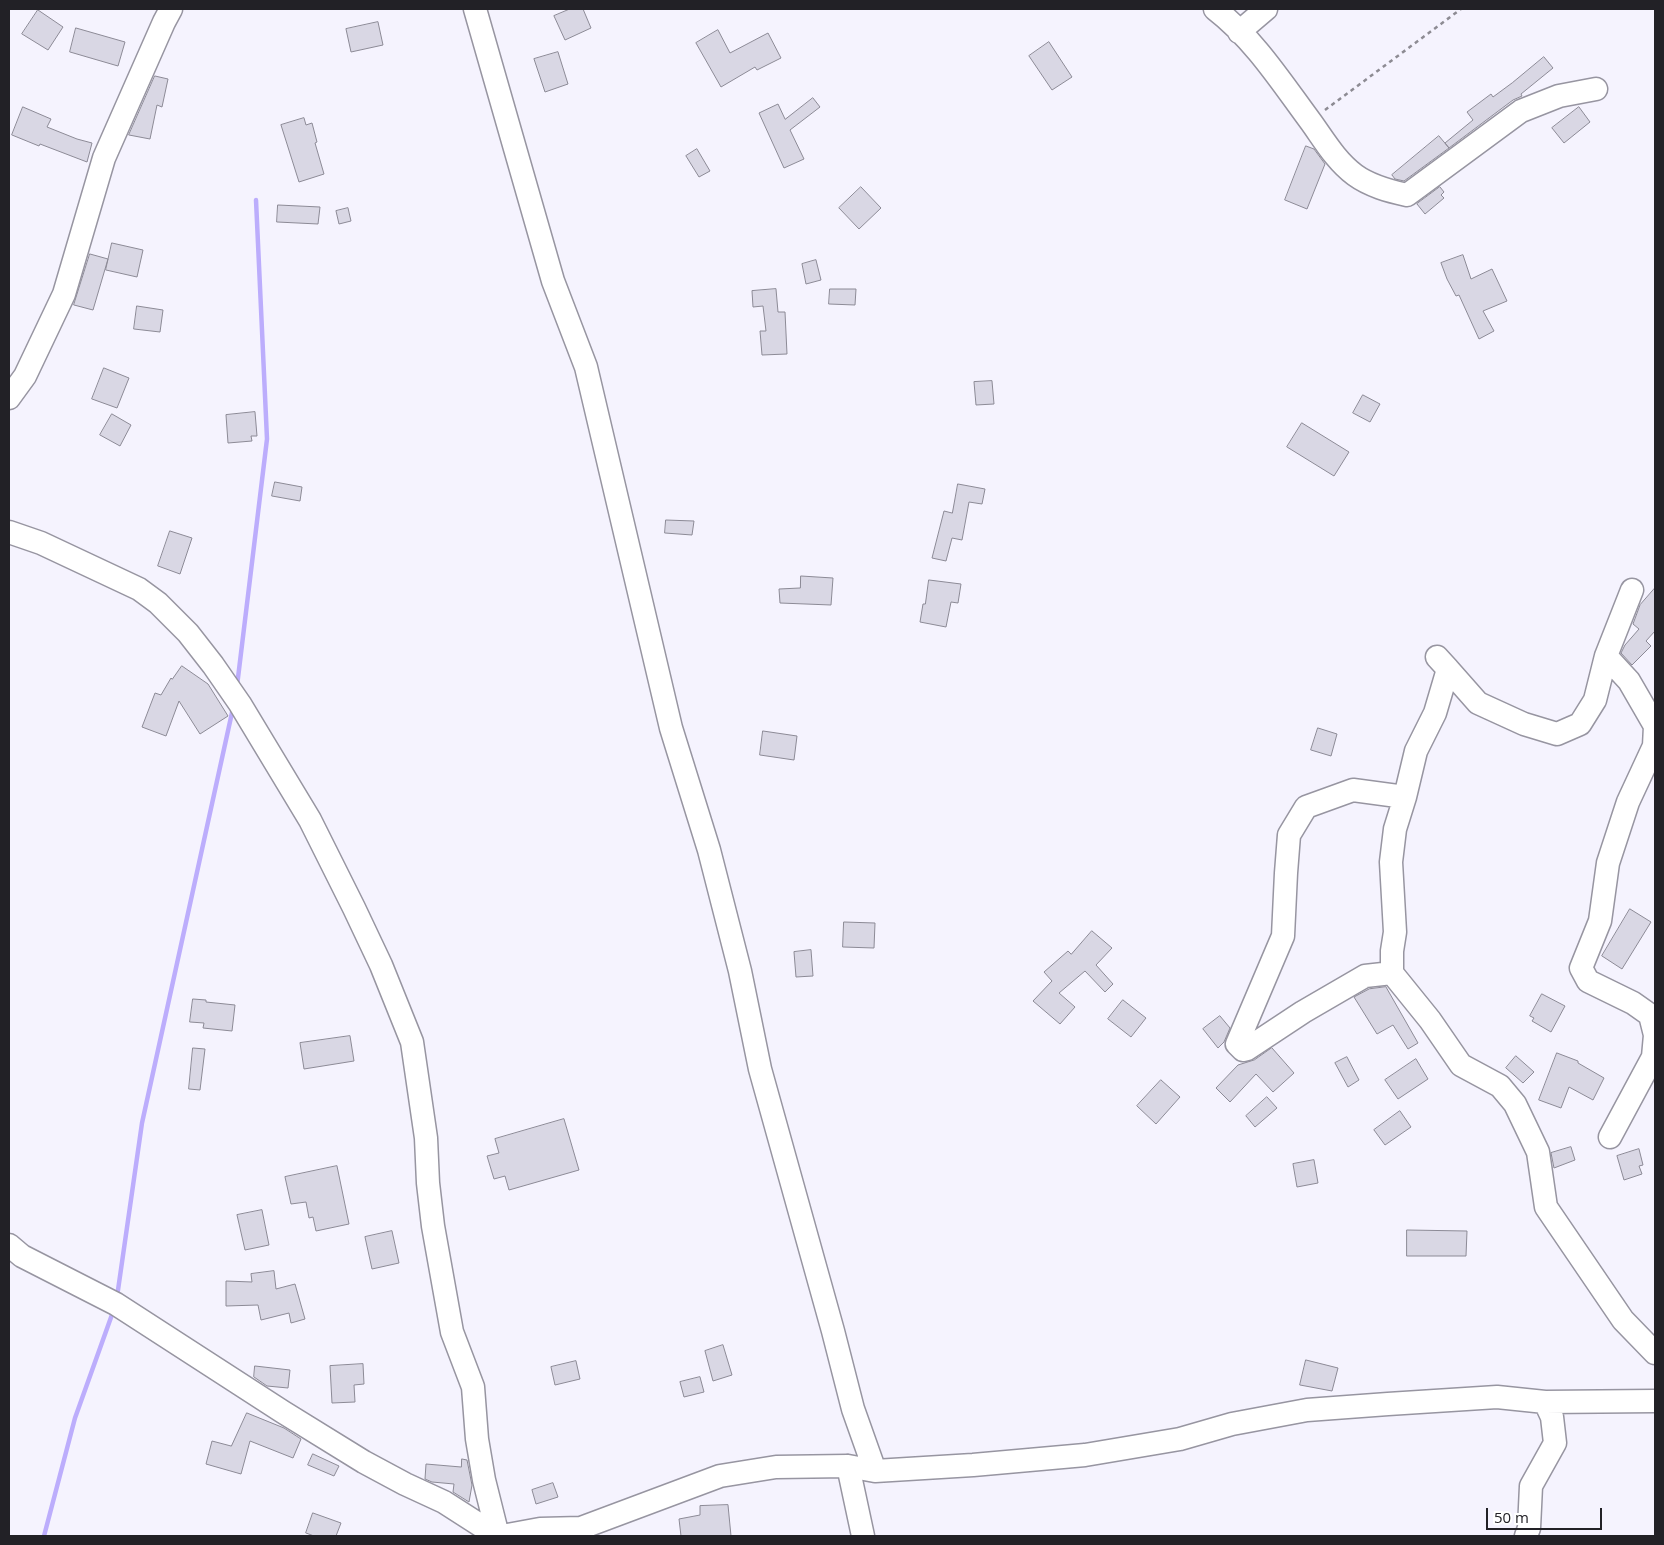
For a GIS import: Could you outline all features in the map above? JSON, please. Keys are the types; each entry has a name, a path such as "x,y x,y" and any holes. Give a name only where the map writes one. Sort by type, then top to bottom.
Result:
{"street":[{"path":"9,398 25,376 64,294 104,158 171,9"},
{"path":"475,9 553,281 586,367 671,728 710,850 740,971 760,1069 853,1409 875,1471"},
{"path":"1215,9 1227,18 1266,62 1337,158 1355,175 1380,188 1407,195 1521,111 1559,96 1596,89"},
{"path":"1239,32 1266,9"},
{"path":"9,532 41,543 139,589 158,603 188,633 240,704 310,820 382,965 412,1042 426,1138 432,1226 452,1332 473,1387 477,1439 484,1480 498,1536"},
{"path":"1632,590 1606,656 1595,700 1580,724 1557,734 1524,724 1478,703 1443,663 1435,713 1416,750 1396,828 1391,862 1395,932 1392,951 1392,973 1430,1020 1461,1065 1500,1086 1514,1104 1538,1152 1546,1207 1623,1320 1655,1353"},
{"path":"1606,656 1630,681 1655,726 1654,746 1628,802 1608,863 1600,921 1581,968 1588,981 1633,1003 1650,1015 1655,1035 1652,1057 1610,1138"},
{"path":"1392,973 1365,976 1303,1012 1247,1049 1243,1050 1237,1044 1283,936 1289,835 1306,806 1353,790 1405,797"},
{"path":"9,1245 22,1256 116,1304 282,1412 364,1462 444,1502 498,1536"},
{"path":"502,1536 540,1529 581,1528 720,1476 776,1467 848,1466 875,1471 1085,1455 1180,1440 1232,1424 1307,1410 1497,1397 1545,1402 1655,1401"},
{"path":"1526,1536 1529,1528 1531,1486 1555,1443 1552,1417 1545,1402"},
{"path":"848,1466 863,1536"}],"path":[{"path":"1310,121 1461,9"}],"building":[{"path":"570,9 583,9 591,28 565,40 554,16"},
{"path":"38,10 63,27 48,50 22,34"},
{"path":"378,22 383,45 351,52 346,29"},
{"path":"76,28 125,42 118,66 70,52"},
{"path":"718,30 730,53 768,33 781,58 757,70 755,67 721,87 696,43"},
{"path":"1049,42 1072,77 1052,90 1029,56"},
{"path":"558,52 568,84 545,92 534,59"},
{"path":"1544,57 1553,68 1521,94 1522,96 1513,100 1449,148 1445,143 1473,120 1467,112 1491,94 1493,97"},
{"path":"155,76 168,79 162,107 157,105 150,139 129,135"},
{"path":"813,98 820,107 790,130 804,159 784,168 759,113 778,104 785,119"},
{"path":"23,107 51,119 47,127 92,143 87,162 12,135"},
{"path":"1579,107 1590,122 1564,143 1552,128"},
{"path":"304,118 306,125 312,123 317,142 315,143 324,174 299,182 281,125"},
{"path":"1439,136 1449,148 1404,181 1395,179 1392,175"},
{"path":"1306,146 1314,149 1325,164 1307,209 1285,200"},
{"path":"697,149 710,171 699,177 686,156"},
{"path":"861,187 881,208 859,229 839,208"},
{"path":"1440,187 1444,192 1441,195 1444,198 1425,214 1417,204"},
{"path":"278,205 320,207 318,224 277,222"},
{"path":"348,208 351,221 339,224 336,211"},
{"path":"112,243 143,250 137,277 106,270"},
{"path":"90,254 108,259 93,310 74,305"},
{"path":"1463,255 1471,279 1492,269 1507,301 1483,311 1494,331 1479,339 1459,295 1456,296 1447,279 1441,263"},
{"path":"816,260 821,280 806,284 802,264"},
{"path":"776,289 778,312 785,312 787,354 762,355 760,331 766,331 763,306 753,307 752,291"},
{"path":"830,289 856,289 855,305 829,304"},
{"path":"137,306 163,310 160,332 134,329"},
{"path":"104,368 129,378 117,408 92,399"},
{"path":"992,381 994,404 976,405 974,382"},
{"path":"1363,395 1380,404 1370,422 1353,413"},
{"path":"255,412 257,436 251,436 252,441 228,443 226,415"},
{"path":"112,414 131,425 120,446 100,435"},
{"path":"1302,423 1349,452 1334,476 1287,447"},
{"path":"275,482 302,487 300,501 272,496"},
{"path":"958,484 985,489 982,504 969,502 962,540 952,538 946,561 932,558 944,511 952,513"},
{"path":"666,520 694,521 692,535 665,533"},
{"path":"170,531 192,538 180,574 158,566"},
{"path":"801,576 833,578 831,605 780,603 779,589 800,588"},
{"path":"929,580 961,584 958,603 951,602 946,627 920,622"},
{"path":"1655,588 1655,631 1646,641 1651,646 1632,665 1621,653 1625,645 1639,629 1633,624 1640,605"},
{"path":"182,666 208,684 228,716 200,734 179,701 166,736 142,727 155,693 161,695 171,678"},
{"path":"1318,728 1337,734 1331,756 1311,750"},
{"path":"763,731 797,736 794,760 760,755"},
{"path":"1630,909 1651,922 1622,969 1602,956"},
{"path":"844,922 875,923 874,948 843,947"},
{"path":"1092,931 1112,948 1096,965 1113,984 1105,992 1085,971 1059,993 1075,1007 1060,1024 1033,1001 1052,981 1044,972 1068,951 1071,954"},
{"path":"811,950 813,976 796,977 794,952"},
{"path":"1386,987 1418,1043 1408,1049 1393,1025 1377,1034 1354,997 1369,989"},
{"path":"1542,994 1565,1006 1551,1032 1532,1021 1534,1018 1530,1016"},
{"path":"193,999 235,1005 232,1031 203,1028 204,1023 190,1022"},
{"path":"1123,1000 1146,1018 1131,1037 1108,1019"},
{"path":"1220,1016 1230,1028 1224,1042 1218,1048 1203,1029"},
{"path":"350,1036 354,1061 304,1069 300,1043"},
{"path":"193,1048 205,1049 200,1090 189,1089"},
{"path":"1272,1048 1294,1073 1273,1092 1256,1074 1230,1102 1216,1088 1238,1065 1254,1060"},
{"path":"1557,1053 1578,1061 1578,1063 1604,1078 1593,1100 1569,1087 1561,1108 1539,1100"},
{"path":"1516,1056 1534,1072 1523,1083 1506,1068"},
{"path":"1347,1057 1359,1080 1348,1087 1335,1063"},
{"path":"1416,1059 1428,1079 1398,1099 1385,1080"},
{"path":"1161,1080 1180,1097 1156,1124 1137,1106"},
{"path":"1267,1097 1277,1108 1255,1127 1246,1116"},
{"path":"1400,1111 1411,1127 1385,1145 1374,1130"},
{"path":"564,1119 579,1170 509,1190 505,1176 494,1179 487,1156 499,1153 495,1139"},
{"path":"1571,1147 1575,1160 1554,1168 1551,1153"},
{"path":"1639,1149 1643,1165 1639,1166 1642,1174 1624,1180 1617,1156"},
{"path":"1314,1160 1318,1183 1297,1187 1293,1164"},
{"path":"337,1166 349,1224 316,1231 313,1217 309,1218 306,1202 291,1204 285,1177"},
{"path":"262,1210 269,1245 245,1250 237,1215"},
{"path":"1407,1230 1467,1231 1466,1256 1407,1256"},
{"path":"392,1231 399,1263 372,1269 365,1237"},
{"path":"274,1271 276,1289 295,1284 305,1319 291,1323 289,1313 261,1320 258,1305 226,1306 226,1281 252,1282 251,1274"},
{"path":"723,1345 732,1375 713,1381 705,1351"},
{"path":"1306,1360 1338,1368 1332,1391 1300,1385"},
{"path":"576,1361 580,1379 555,1385 551,1367"},
{"path":"363,1364 364,1384 354,1385 355,1402 332,1403 330,1366"},
{"path":"255,1366 290,1370 288,1388 267,1386 254,1377"},
{"path":"700,1377 704,1392 684,1397 680,1382"},
{"path":"247,1413 284,1428 301,1439 293,1458 250,1441 241,1474 206,1464 212,1441 231,1446"},
{"path":"313,1454 339,1466 334,1476 308,1465"},
{"path":"462,1459 467,1460 472,1485 469,1502 453,1492 454,1484 432,1482 425,1479 426,1464 461,1467"},
{"path":"553,1483 558,1497 536,1504 532,1490"},
{"path":"728,1505 731,1536 681,1536 679,1519 700,1515 700,1506"},
{"path":"313,1513 341,1523 336,1536 314,1536 306,1533"}],"waterway":[{"path":"237,686 267,439 256,200"},
{"path":"117,1297 142,1123 233,708"},
{"path":"44,1536 75,1418 114,1309"}]}
